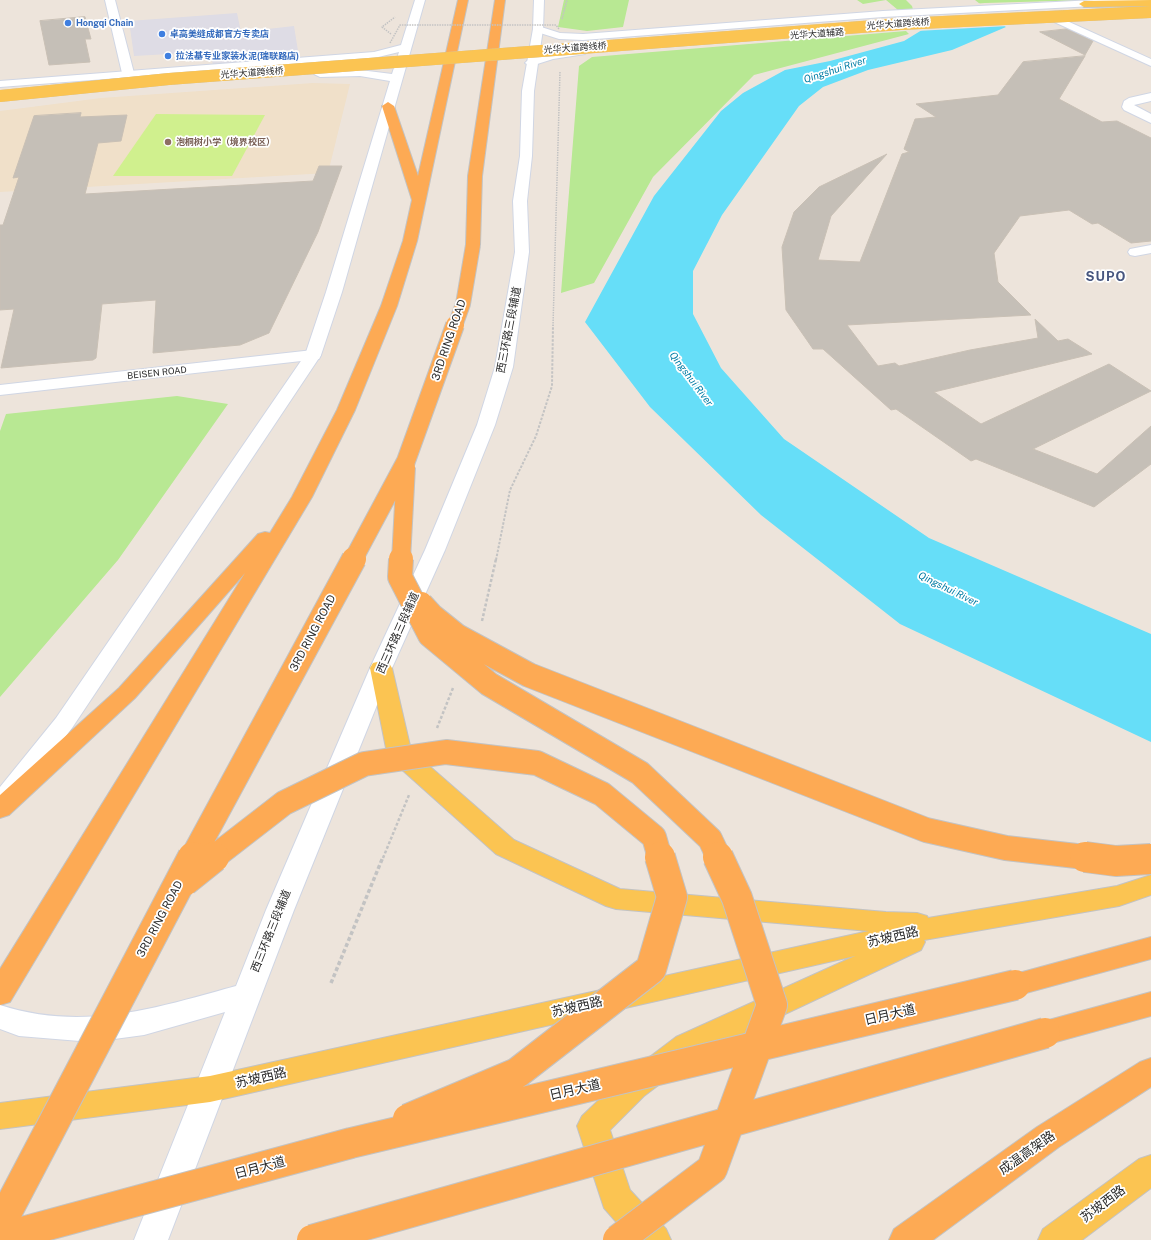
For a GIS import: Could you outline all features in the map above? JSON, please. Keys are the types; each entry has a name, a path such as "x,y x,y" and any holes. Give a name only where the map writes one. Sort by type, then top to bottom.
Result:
{"highway":[{"path":"0,994 302,497 346,410 389,306 410,241 463,0"},
{"name":"3RD RING ROAD","path":"0,1224 176,887 406,461 463,304 473,245 475,176 500,0"},
{"path":"388,106 419,200"},
{"path":"406,461 400,577 430,635 489,684 640,773 710,839 737,898 772,1005 712,1169 618,1240"},
{"path":"0,809 127,693 302,497"},
{"path":"403,581 431,616 466,643 529,675 926,830 1006,848 1116,861 1151,860"},
{"path":"176,887 284,803 364,764 446,752 538,763 602,794 654,837 672,897 651,969 517,1073 351,1144"},
{"name":"日月大道","path":"0,1238 351,1144 1015,985 1151,948"},
{"path":"312,1240 1151,1004"},
{"name":"成温高架路","path":"906,1240 1048,1137 1151,1071"}],"main road":[{"path":"110,0 128,73"},
{"path":"0,805 64,723 313,355 334,292 420,0"},
{"name":"西三环路三段辅道","path":"151,1240 245,995 381,668 436,550 486,425 504,367 522,252 520,201 526,156 528,91 531,63 538,29 539,0"},
{"name":"光华大道辅路","path":"538,29 559,36 583,37 909,13 1151,2"},
{"name":"光华大道跨线桥","path":"0,90 128,77 870,20 1024,12 1151,8"},
{"name":"光华大道跨线桥","path":"0,96 161,80 901,24 1151,12"},
{"name":"光华大道辅路","path":"531,63 560,55 586,51 912,27 1056,19 1151,16"},
{"path":"1056,19 1151,63"},
{"path":"0,84 128,73 342,58 374,55 405,48"},
{"path":"335,73 342,58"},
{"path":"0,101 89,91 335,73 396,78"},
{"path":"1151,97 1133,101 1128,104 1128,107 1151,119"},
{"path":"1135,252 1151,249"},
{"name":"BEISEN ROAD","path":"0,390 313,355"},
{"path":"381,668 399,753 505,847 616,899 886,922 948,924"},
{"name":"苏坡西路","path":"0,1116 210,1089 948,924 1119,896 1151,885"},
{"path":"654,1240 616,1198 593,1126 633,1087 687,1046 948,924"},
{"path":"0,1017 19,1024 92,1030 144,1023 245,995"},
{"name":"苏坡西路","path":"1055,1240 1151,1169"}],"path":[{"path":"559,36 567,0"},
{"path":"479,627 485,613 510,490 536,436 552,386 560,55"},
{"path":"331,983 455,684"}],"shaded area":[{"path":"237,13 241,32 294,26 299,57 213,64 210,56 187,53 134,56 129,21"},
{"name":"泡桐树小学（境界校区）","path":"313,83 350,84 328,173 0,192 0,111 101,98"}],"green space":[{"path":"564,0 629,0 623,27 587,31 558,27"},
{"path":"857,0 886,0 863,4"},
{"path":"886,0 1090,0 985,3 898,10"},
{"path":"906,31 909,34 754,75 653,177 594,283 561,293 579,66 592,57"},
{"path":"156,114 265,115 232,176 113,176"},
{"path":"177,396 228,404 118,560 0,697 0,431 6,414"}],"water":[{"name":"Qingshui River","path":"971,0 1006,27 952,50 868,70 823,87 799,106 722,215 693,271 693,314 721,368 784,439 929,538 1151,634 1151,742 900,624 761,515 650,407 585,322 654,196 721,111 743,93 785,70 830,61 904,41"}],"pier":[{"path":"906,0 975,0 1008,26 917,31 919,30 912,6"}],"building":[{"path":"85,17 91,39 85,39 90,62 49,65 40,21"},
{"path":"1067,29 1093,41 1085,55 1040,32"},
{"path":"1085,56 1059,99 1102,122 1117,121 1151,138 1151,241 1131,243 1098,223 1092,224 1069,210 1020,216 994,253 998,282 1031,315 847,325 878,366 895,363 899,366 970,350 1038,338 1035,319 1058,341 1068,339 1092,354 934,392 981,424 1109,364 1151,391 1033,449 1097,474 1151,426 1151,464 1094,507 976,459 971,461 896,409 891,410 823,349 813,349 786,310 782,247 794,212 819,187 887,154 831,216 818,260 860,262 902,154 909,152 904,149 915,119 936,117 916,104 998,95 1023,62"},
{"path":"81,113 80,117 127,115 121,141 98,143 85,194 313,181 319,166 342,166 318,232 269,333 240,345 153,353 156,300 102,304 96,358 93,360 1,368 14,309 0,310 0,225 3,225 19,177 13,178 34,116"}],"place":[{"name":"Hongqi Chain","path":"68,23"},
{"name":"卓高美缝成都官方专卖店","path":"162,34"},
{"name":"拉法基专业家装水泥(瑞联路店)","path":"168,56"},
{"name":"泡桐树小学（境界校区）","path":"168,142"}],"district":[{"name":"SUPO","path":"1106,277"}]}
